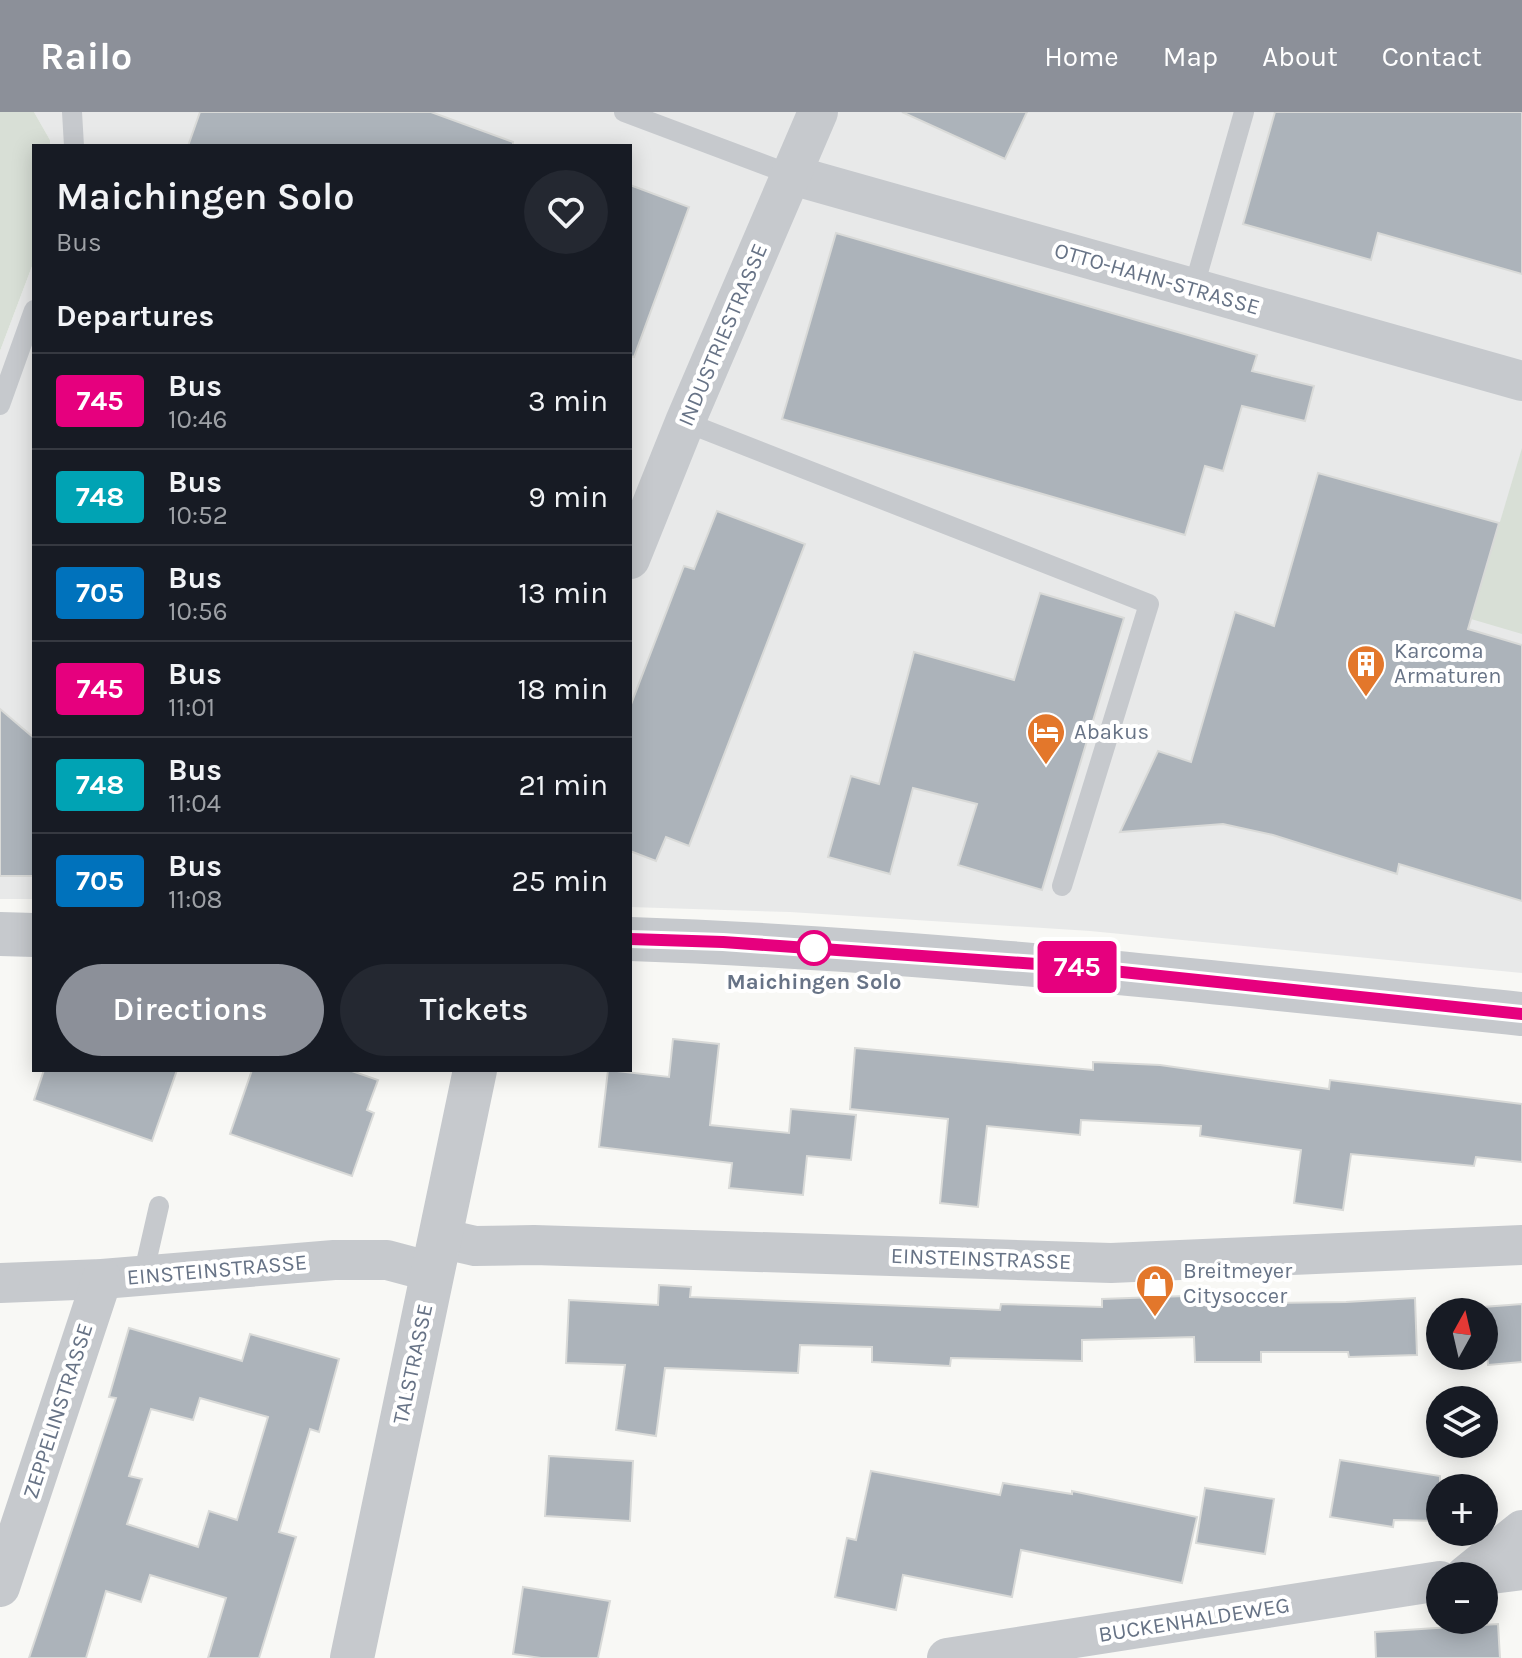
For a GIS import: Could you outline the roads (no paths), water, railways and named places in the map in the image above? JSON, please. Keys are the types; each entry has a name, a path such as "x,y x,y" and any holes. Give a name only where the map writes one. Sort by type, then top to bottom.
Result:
{"street":[{"name":"INDUSTRIESTRASSE","path":"632,554 818,112"},
{"name":"OTTO-HAHN-STRASSE","path":"792,175 1522,381"},
{"path":"0,934 32,935"},
{"path":"632,939 723,942 1065,966 1522,1014"},
{"name":"TALSTRASSE","path":"352,1658 475,1072"},
{"name":"EINSTEINSTRASSE","path":"0,1283 102,1279 334,1260 387,1260 436,1255 475,1246 550,1245 1111,1263 1522,1245"},
{"name":"ZEPPELINSTRASSE","path":"0,1587 102,1279"},
{"path":"1482,1562 1522,1530"},
{"path":"1498,1573 1522,1570"},
{"name":"BUCKENHALDEWEG","path":"947,1658 1426,1583"}],"lane":[{"path":"72,112 74,144"},
{"path":"624,112 792,175"},
{"path":"1193,290 1244,112"},
{"path":"0,405 32,316"},
{"path":"685,422 1149,604 1062,886"},
{"path":"143,1276 159,1206"}],"place":[{"name":"Karcoma Armaturen","path":"1366,698"},
{"name":"Abakus","path":"1046,766"},
{"name":"Maichingen Solo","path":"814,948"},
{"name":"Breitmeyer Citysoccer","path":"1155,1318"}]}
